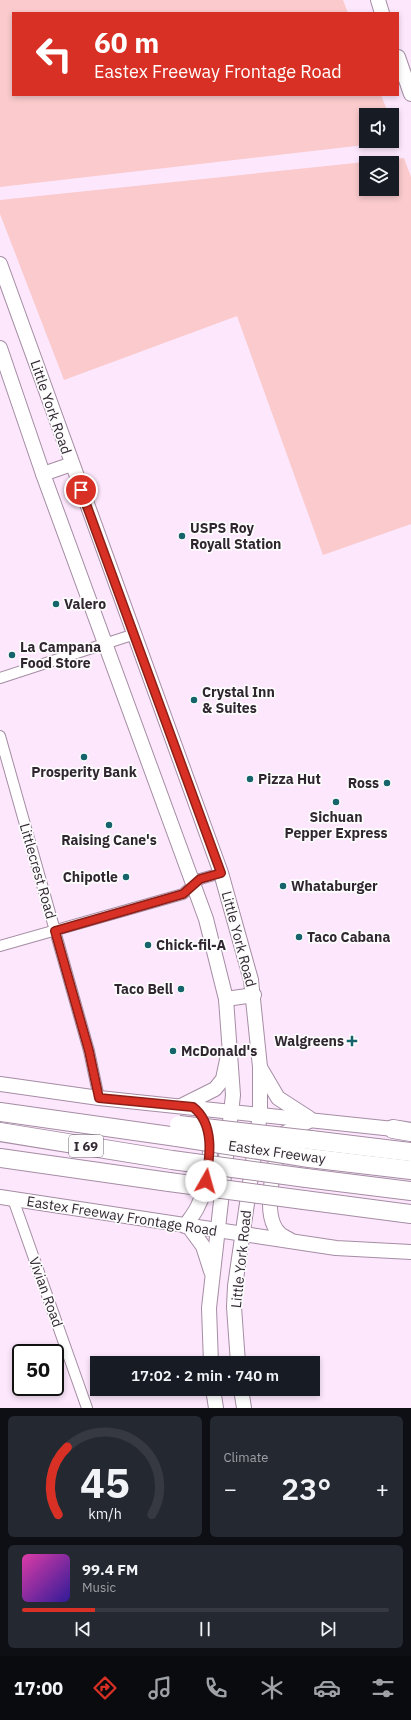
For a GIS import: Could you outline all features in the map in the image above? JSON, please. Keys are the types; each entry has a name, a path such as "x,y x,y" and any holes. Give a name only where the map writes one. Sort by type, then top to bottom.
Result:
{"highway":[{"name":"Eastex Freeway","path":"0,1112 99,1126 178,1131 310,1149 411,1170"},
{"name":"I 69","path":"0,1132 172,1160 411,1191"},
{"path":"310,1149 378,1149 411,1152"},
{"name":"I 69","path":"0,1158 411,1214"}],"main road":[{"path":"378,0 382,12"},
{"path":"399,60 411,94"},
{"name":"Little York Road","path":"0,264 221,873 254,995 260,1067 260,1114 235,1286 234,1307 238,1356"},
{"name":"Little York Road","path":"0,348 43,474 206,919 226,999 233,1095 209,1308 211,1356"},
{"path":"43,474 72,464"},
{"path":"226,999 254,995"},
{"path":"187,1107 215,1089 223,1079 230,1048"},
{"path":"260,1067 278,1098 311,1120"},
{"path":"0,1084 99,1098 260,1114 405,1131"},
{"path":"187,1107 201,1114 206,1122 209,1138 208,1157 202,1196 187,1226 202,1246 213,1275"},
{"path":"290,1241 279,1233 270,1212 269,1201 276,1162 285,1132 311,1120"},
{"name":"Eastex Freeway Frontage Road","path":"6,1198 346,1249 411,1252"},
{"path":"346,1249 411,1258"},
{"path":"214,1396 216,1408"},
{"path":"242,1396 244,1408"}],"street":[{"path":"0,678 135,634"},
{"name":"Littlecrest Road","path":"0,736 89,1051 99,1098"},
{"path":"0,946 183,894 200,879 221,873"},
{"name":"Vivian Road","path":"6,1198 87,1408"}],"shaded area":[{"path":"0,0 343,0 348,12 12,12 12,96 381,96 386,108 359,108 359,146 0,187"},
{"path":"404,158 411,177 411,524 323,555 237,316 64,380 0,214 0,200 359,163 359,196 399,196 399,159"}],"place":[{"name":"USPS Roy Royall Station","path":"182,536"},
{"name":"Valero","path":"56,604"},
{"name":"La Campana Food Store","path":"12,655"},
{"name":"Crystal Inn & Suites","path":"194,700"},
{"name":"Prosperity Bank","path":"84,757"},
{"name":"Pizza Hut","path":"250,779"},
{"name":"Ross","path":"387,783"},
{"name":"Sichuan Pepper Express","path":"336,802"},
{"name":"Raising Cane's","path":"109,825"},
{"name":"Chipotle","path":"126,877"},
{"name":"Whataburger","path":"283,886"},
{"name":"Taco Cabana","path":"299,937"},
{"name":"Chick-fil-A","path":"148,945"},
{"name":"Taco Bell","path":"181,989"},
{"name":"Walgreens","path":"352,1041"},
{"name":"McDonald's","path":"173,1051"}],"route":[{"path":"81,490 135,634 221,873 200,879 183,894 55,931 89,1051 99,1098 193,1107 201,1114 206,1122 209,1138 206,1181"}]}
